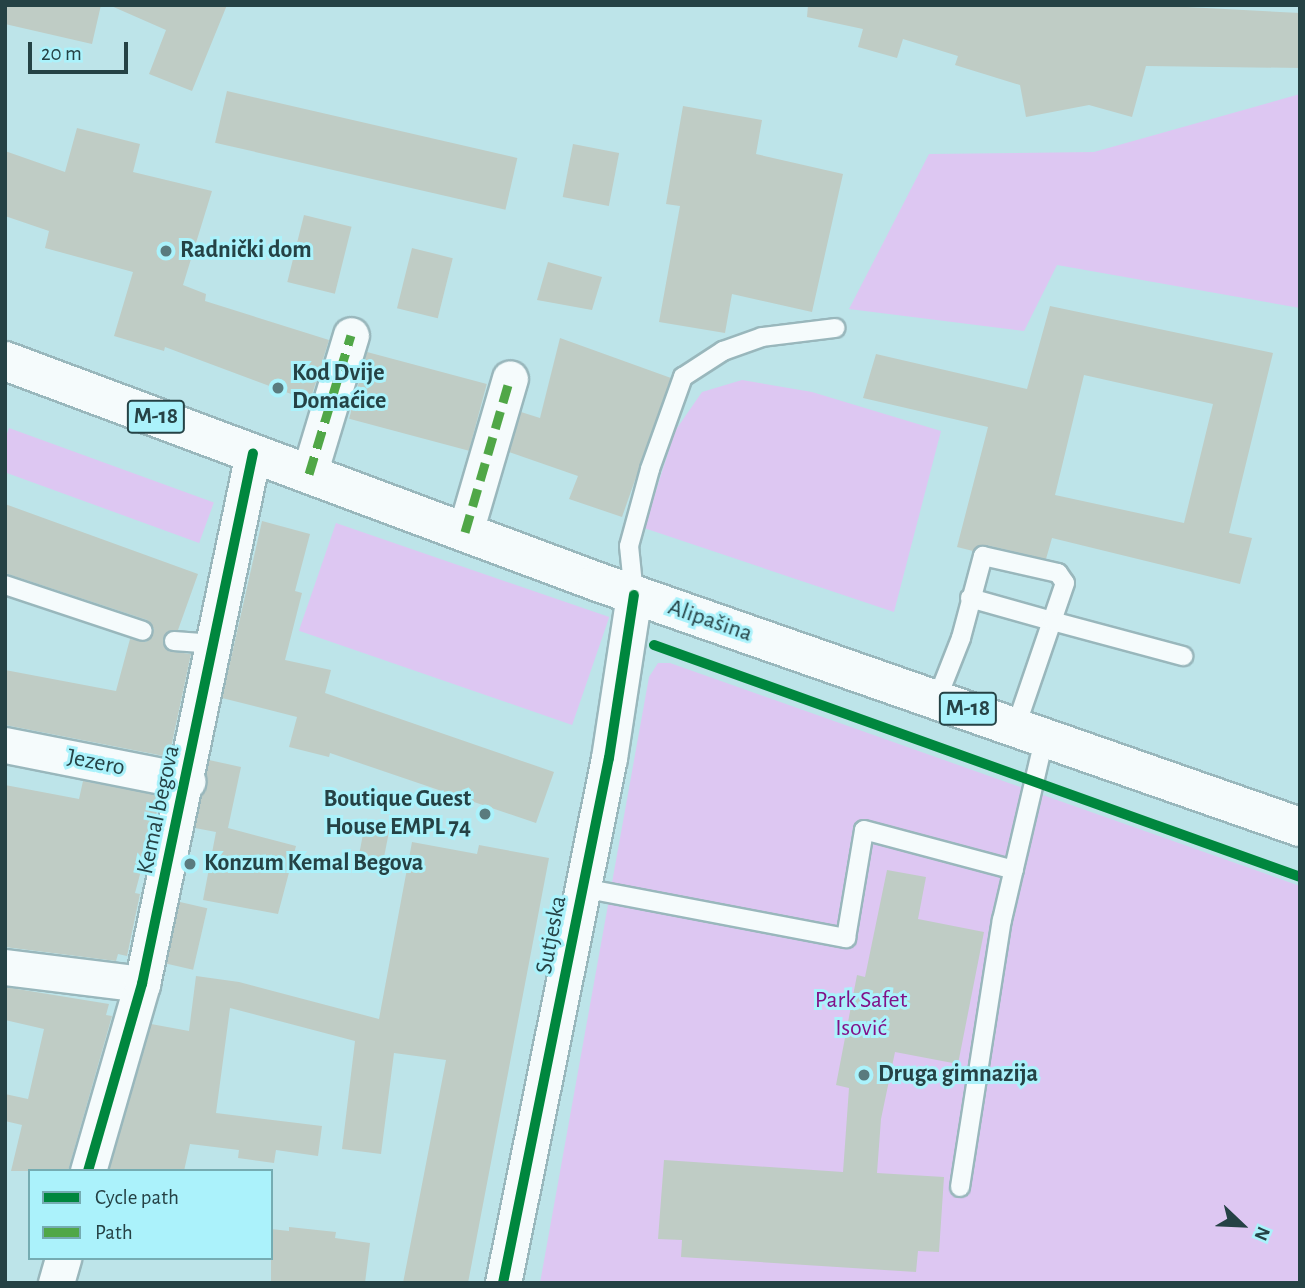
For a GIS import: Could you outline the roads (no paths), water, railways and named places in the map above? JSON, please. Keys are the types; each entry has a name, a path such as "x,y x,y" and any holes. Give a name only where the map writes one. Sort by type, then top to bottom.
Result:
{"main road":[{"name":"Alipašina","path":"5,361 634,595 1030,730 1300,827"}],"street":[{"path":"309,474 351,335"},
{"path":"465,532 510,378"},
{"name":"Kemal begova","path":"90,1169 142,984 187,780 253,453"},
{"name":"Sutjeska","path":"503,1283 583,888 634,595"},
{"name":"Jezero","path":"5,745 187,780"},
{"path":"5,967 142,984"},
{"path":"56,1283 62,1260"}],"lane":[{"path":"634,595 629,546 650,469 683,377 723,351 762,337 835,328"},
{"path":"937,699 983,556 1058,573 1065,583 1052,621 1030,730 1014,870 1002,920 960,1187"},
{"path":"5,585 143,631"},
{"path":"970,598 1183,656"},
{"path":"174,641 215,644"},
{"path":"583,888 846,938 864,830 1014,870"}],"place":[{"name":"Radnički dom","path":"166,251"},
{"name":"Kod Dvije Domaćice","path":"278,388"},
{"name":"Boutique Guest House EMPL 74","path":"485,814"},
{"name":"Konzum Kemal Begova","path":"190,864"},
{"name":"Druga gimnazija","path":"864,1075"}],"park label":[{"name":"Park Safet Isović","path":"861,1015"}]}
